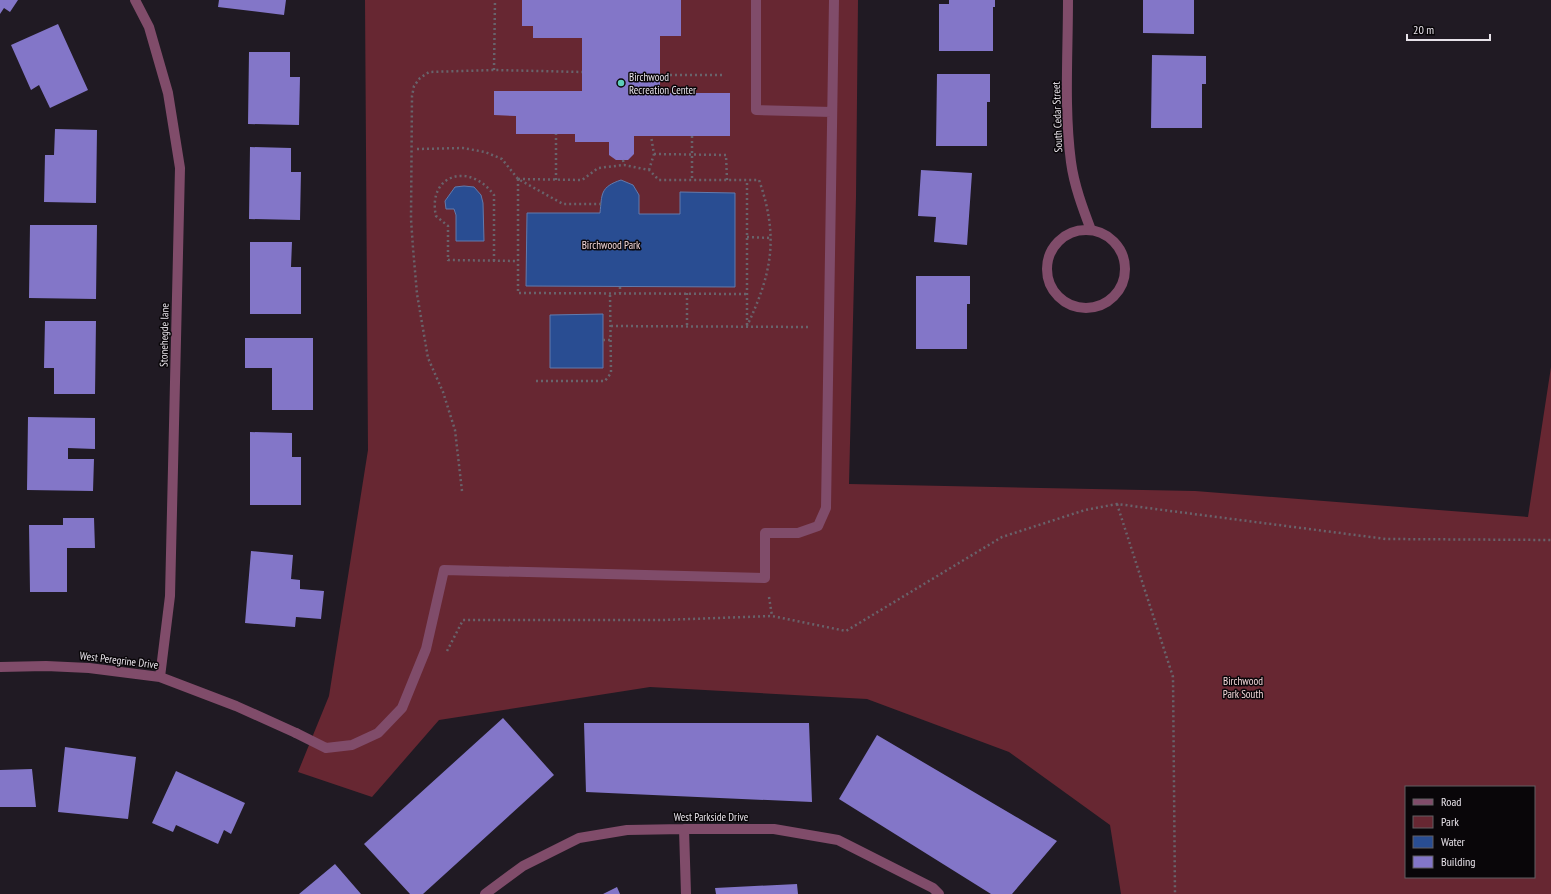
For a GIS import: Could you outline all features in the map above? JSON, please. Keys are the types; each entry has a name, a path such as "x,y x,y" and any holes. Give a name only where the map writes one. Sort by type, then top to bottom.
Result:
{"street":[{"name":"Stonehegde lane","path":"135,0 149,27 168,93 180,168 170,596 160,677"},
{"path":"756,0 756,110 832,112 834,0"},
{"name":"South Cedar Street","path":"1068,0 1067,106 1072,163 1084,210 1092,230"},
{"name":"West Peregrine Drive","path":"0,668 46,666 89,668 160,677 236,706 326,748 352,745 378,734 402,708 426,649 444,570 765,578 765,533 798,533 818,526 826,508 832,112"},
{"path":"1092,230 1105,234 1119,247 1125,260 1125,278 1114,298 1093,309 1079,309 1067,304 1054,292 1046,275 1046,262 1054,245 1062,237 1075,231 1092,230"},
{"path":"684,828 686,894"},
{"name":"West Parkside Drive","path":"485,894 523,866 578,838 627,830 684,828 774,828 838,840 933,888 939,894"}],"path":[{"path":"494,0 494,70"},
{"path":"462,491 455,430 443,392 428,358 417,294 411,219 412,96 414,86 420,78 429,72 494,70 582,72"},
{"path":"660,75 724,75"},
{"path":"556,134 556,180"},
{"path":"649,170 654,154 651,136"},
{"path":"692,136 692,180"},
{"path":"417,149 463,148 485,152 502,159 518,180 563,204 600,204"},
{"path":"654,154 726,155 727,180"},
{"path":"623,160 624,165"},
{"path":"518,180 582,180 598,168 624,165 649,170 659,180 759,180 767,204 771,251 767,276 759,300 746,326"},
{"path":"494,261 494,195 488,186 477,178 465,174 448,179 439,188 433,204 436,216 448,226 448,260 494,261 518,261"},
{"path":"518,180 518,292 746,294"},
{"path":"746,326 747,180"},
{"path":"747,237 771,238"},
{"path":"620,286 620,293"},
{"path":"536,381 605,381 611,373 610,293"},
{"path":"687,293 688,326"},
{"path":"611,326 813,327"},
{"path":"603,340 611,340"},
{"path":"1117,504 1173,677 1176,894"},
{"path":"445,655 463,620 663,620 772,616 846,631 1002,536 1085,510 1117,504 1386,539 1551,540"}],"green space":[{"path":"365,0 858,0 856,197 849,484 1195,491 1528,517 1551,367 1551,894 1121,894 1110,825 1009,752 867,699 650,687 439,720 372,797 298,772 329,696 368,450"}],"water":[{"path":"621,180 633,185 639,195 639,214 680,214 680,192 735,193 735,287 526,286 527,213 600,213 603,192 609,185"},
{"path":"455,187 474,187 481,195 483,203 484,241 456,241 456,215 454,209 446,209 445,201"},
{"path":"603,314 603,368 550,368 550,315"}],"building":[{"path":"0,0 18,0 10,12 4,8 0,14"},
{"path":"219,0 286,0 284,15 218,7"},
{"name":"Birchwood Recreation Center","path":"522,0 681,0 681,36 660,36 660,93 730,93 730,136 634,136 634,154 628,160 616,160 609,155 609,142 575,142 575,134 516,134 516,116 494,115 494,91 582,91 582,38 533,38 533,26 522,26"},
{"path":"949,0 995,0 995,7 993,7 993,51 939,51 939,4 949,4"},
{"path":"1143,0 1194,0 1194,34 1143,33"},
{"path":"58,24 88,90 50,108 39,85 31,90 11,45"},
{"path":"249,52 290,52 290,77 300,77 299,125 248,124"},
{"path":"1152,55 1206,56 1206,84 1202,84 1202,128 1151,128"},
{"path":"937,74 990,74 990,102 987,102 987,146 936,146"},
{"path":"55,129 97,130 96,203 44,202 45,155 54,155"},
{"path":"250,147 291,148 291,172 301,172 300,220 249,219"},
{"path":"921,170 972,173 967,245 934,242 936,217 918,216"},
{"path":"30,225 97,225 96,299 29,298"},
{"path":"250,242 292,242 291,267 301,267 301,314 250,314"},
{"path":"916,276 970,276 970,304 967,304 967,349 916,349"},
{"path":"45,321 96,321 95,394 54,394 54,368 44,368"},
{"path":"245,338 313,338 313,410 272,410 272,368 245,368"},
{"path":"28,417 95,418 95,449 68,448 68,459 94,459 93,491 27,490"},
{"path":"250,432 292,433 292,457 301,457 301,505 250,505"},
{"path":"63,518 94,518 95,548 67,548 67,592 30,592 29,525 63,525"},
{"path":"251,551 293,555 291,579 300,580 300,589 324,591 321,619 296,617 295,627 245,623"},
{"path":"503,718 554,775 423,894 410,894 364,844"},
{"path":"584,723 809,723 812,802 586,792"},
{"path":"877,735 1057,841 1012,894 991,894 839,799"},
{"path":"65,747 136,757 128,819 58,812"},
{"path":"32,769 36,807 0,807 0,770"},
{"path":"176,771 245,803 231,834 224,830 218,844 176,825 173,832 152,823"},
{"path":"335,864 361,894 299,894"},
{"path":"797,884 798,894 716,894 715,888"},
{"path":"617,887 620,894 603,894"}],"place":[{"name":"Birchwood Recreation Center","path":"621,83"}],"park label":[{"name":"Birchwood Park","path":"611,245"},
{"name":"Birchwood Park South","path":"1243,687"}]}
